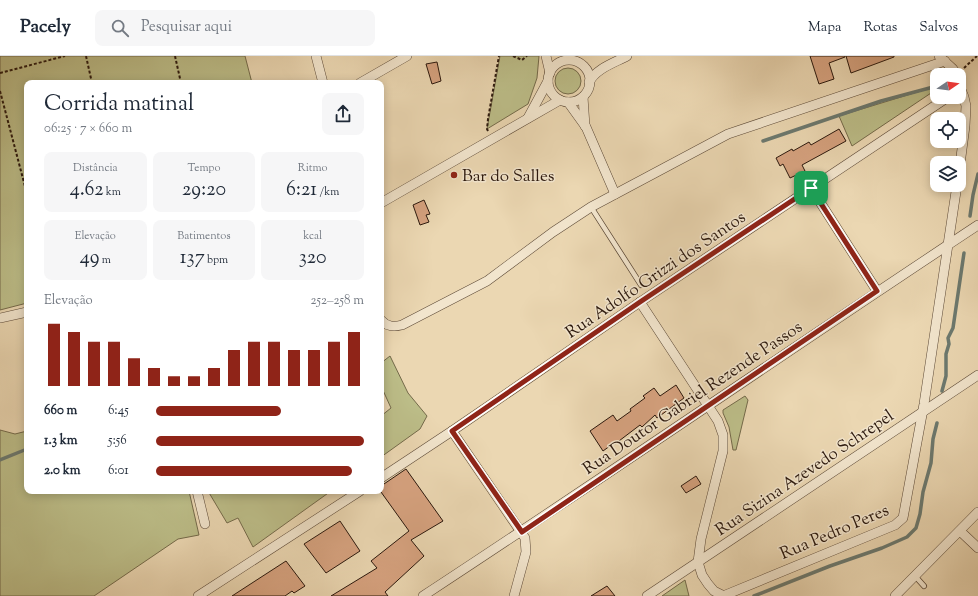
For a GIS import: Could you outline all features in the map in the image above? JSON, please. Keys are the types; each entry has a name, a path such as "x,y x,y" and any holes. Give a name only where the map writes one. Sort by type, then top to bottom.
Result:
{"street":[{"path":"316,56 322,80"},
{"path":"365,80 407,56"},
{"path":"546,56 549,89 554,96 564,101 586,127 615,194"},
{"path":"589,82 600,70 627,56"},
{"path":"384,200 528,118 564,101 576,101 583,97 588,90 589,82 588,74 584,67 567,58 554,66 528,118"},
{"path":"384,323 395,327 402,325 487,280 553,232 591,207 728,134 942,59 949,68"},
{"path":"583,97 586,127"},
{"name":"Rua Adolfo Grizzi dos Santos","path":"384,476 640,302 937,104"},
{"path":"961,156 965,126 966,104"},
{"path":"811,188 877,291"},
{"name":"Rua Pedro Peres","path":"723,596 899,522 902,518 904,514 922,412 956,192"},
{"name":"Rua Doutor Gabriel Rezende Passos","path":"423,596 522,532 877,291 978,225"},
{"path":"640,302 721,427 724,442 723,451 700,539 698,562 702,575 708,584 714,591 723,596"},
{"path":"0,318 24,313"},
{"name":"Rua Sizina Azevedo Schrepel","path":"647,596 978,375"},
{"path":"452,431 525,538 526,552 514,596"},
{"path":"198,494 205,524"},
{"path":"203,595 355,494"},
{"path":"895,596 978,512"},
{"path":"960,531 978,548"}],"lane":[{"path":"591,207 641,285"},
{"path":"915,576 924,586"}],"path":[{"path":"0,73 65,56"},
{"path":"86,56 91,80"},
{"path":"175,56 180,80"},
{"path":"491,140 487,129 499,56"},
{"path":"512,56 522,60 526,56"},
{"path":"966,70 977,56"},
{"path":"0,91 24,183"}],"green space":[{"path":"0,56 245,56 251,80 24,80 24,304 0,310"},
{"path":"500,56 539,56 537,78 528,104 487,129"},
{"path":"568,68 577,72 581,81 577,90 568,94 559,90 555,81 559,72"},
{"path":"930,88 930,94 852,146 839,116"},
{"path":"390,356 408,393 427,416 420,429 384,455 384,414 391,408 384,393 384,361"},
{"path":"745,396 748,400 736,450 733,450 729,427 723,410"},
{"path":"0,430 15,434 24,432 24,494 190,494 199,535 178,539 94,596 0,596"},
{"path":"210,494 327,494 253,547 238,518 227,523"},
{"path":"685,580 689,596 662,596"}],"building":[{"path":"810,56 845,57 829,63 834,79 819,84"},
{"path":"846,56 894,56 894,57 851,73"},
{"path":"437,62 441,81 432,84 426,64"},
{"path":"839,129 846,141 802,165 805,171 790,178 783,164 780,166 776,158 809,142 811,145"},
{"path":"424,200 430,214 426,215 429,222 420,225 413,205"},
{"path":"676,385 684,398 657,418 655,415 642,427 640,425 603,451 590,431 613,415 617,421 631,411 630,409 645,398 643,396 654,388 660,396"},
{"path":"406,469 443,521 411,540 424,556 385,592 388,596 331,596 377,568 371,561 409,531 382,494 384,494 384,484"},
{"path":"696,476 701,484 686,493 681,486"},
{"path":"340,521 360,551 326,573 304,544"},
{"path":"286,561 305,586 294,593 292,591 285,596 232,596"},
{"path":"607,586 615,596 591,596"}],"waterway":[{"path":"763,141 881,101 930,88"},
{"path":"970,216 978,174"},
{"path":"942,391 946,376 946,354 949,344 948,338 953,328 964,253"},
{"path":"754,596 830,566 882,548 907,537 916,528 920,514 923,492 931,463 933,439 937,423"},
{"path":"0,460 24,450"}],"place":[{"name":"Bar do Salles","path":"454,175"}],"route":[{"path":"811,188 877,291 522,532 452,431 640,302 811,188"}]}
